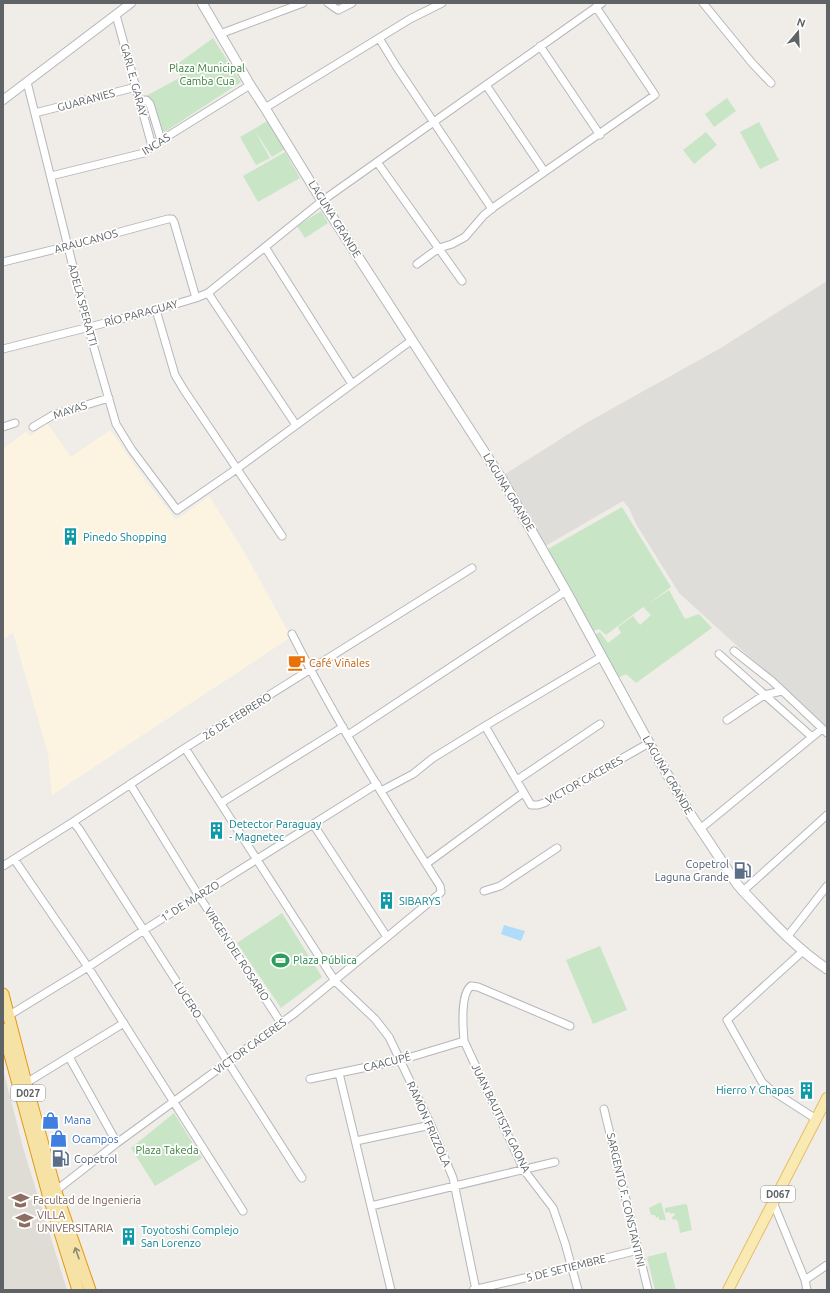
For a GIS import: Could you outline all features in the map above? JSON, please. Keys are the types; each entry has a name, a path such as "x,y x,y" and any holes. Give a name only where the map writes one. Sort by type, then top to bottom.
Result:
{"highway":[{"name":"D027","path":"3,994 6,1016 26,1083 52,1193 90,1290"},
{"name":"D027","path":"3,1029 52,1193 78,1290"}],"main road":[{"name":"LAGUNA GRANDE","path":"202,3 250,85 266,108 322,201 503,481 566,591 649,743 700,829 744,892 802,951 827,969"},
{"name":"D067","path":"728,1290 827,1098"}],"street":[{"path":"3,100 131,3"},
{"path":"220,34 303,3"},
{"path":"328,3 334,9 338,10 341,10 352,3"},
{"path":"266,108 410,19 442,3"},
{"path":"703,3 752,63 771,83"},
{"path":"417,264 439,248 452,244 464,237 484,215 492,209 600,135 655,95 599,5"},
{"name":"RÍO PARAGUAY","path":"3,349 156,310 196,298 208,292 322,201 599,5"},
{"name":"GARL E. GARAY","path":"116,15 152,146"},
{"path":"379,38 433,123 492,209"},
{"path":"540,46 600,135"},
{"name":"ADELA SPERATTI","path":"27,82 88,327 116,424 132,450 177,510 238,468"},
{"name":"INCAS","path":"51,176 144,153 161,140 250,85"},
{"path":"486,85 542,168"},
{"name":"GUARANIES","path":"35,113 136,87"},
{"path":"140,101 146,100 150,104 161,140"},
{"path":"377,162 462,281"},
{"name":"ARAUCANOS","path":"3,262 172,219 196,298"},
{"path":"265,247 352,384"},
{"path":"208,292 296,425"},
{"path":"156,310 176,375 188,396 238,468 282,536"},
{"path":"238,468 412,340"},
{"name":"MAYAS","path":"33,427 53,415 109,398"},
{"path":"3,427 15,423"},
{"name":"26 DE FEBRERO","path":"3,866 185,748 472,568"},
{"path":"348,735 566,591"},
{"path":"292,634 310,670 343,727 426,864 523,793 485,726"},
{"path":"700,829 812,737 824,731 782,691 734,651"},
{"path":"719,654 812,737"},
{"name":"1° DE MARZO","path":"6,1016 88,967 313,824 379,787 413,774 433,758 601,657"},
{"path":"726,720 764,695 782,691"},
{"path":"517,780 600,724"},
{"path":"221,803 343,727"},
{"name":"VICTOR CACERES","path":"523,793 531,805 538,805 649,743"},
{"name":"RAMON FRIZZOLA","path":"185,748 335,981 374,1019 389,1037 443,1152 455,1186 475,1290"},
{"name":"VIRGEN DEL ROSARIO","path":"130,784 199,896 281,1023"},
{"path":"744,892 827,815"},
{"name":"LUCERO","path":"73,822 144,930 302,1178"},
{"path":"313,824 387,937"},
{"path":"484,891 500,886 558,848"},
{"path":"14,859 88,967 243,1211"},
{"name":"VICTOR CACERES","path":"52,1193 281,1023 335,981 438,895 441,892 440,886 426,864"},
{"path":"787,937 827,886"},
{"path":"802,951 727,1020 762,1082 771,1090 816,1119"},
{"name":"JUAN BAUTISTA GAONA","path":"570,1026 485,989 471,986 468,988 465,996 463,1027 464,1041 524,1170 553,1208 565,1242 578,1290"},
{"path":"26,1083 124,1024"},
{"name":"CAACUPÉ","path":"310,1079 401,1060 464,1041"},
{"path":"70,1057 118,1143"},
{"path":"339,1074 391,1290"},
{"name":"SARGENTO F. CONSTANTINI","path":"604,1109 648,1290"},
{"path":"356,1141 431,1126"},
{"path":"370,1206 555,1162"},
{"path":"773,1202 805,1280 807,1290"},
{"name":"5 DE SETIEMBRE","path":"475,1290 638,1250"},
{"path":"805,1280 827,1265"}],"shaded area":[{"path":"827,281 827,728 679,593 636,524 629,508 623,501 542,548 502,476 586,423 719,349"},
{"path":"47,423 71,457 110,430 176,520 209,496 246,555 291,637 52,795 48,753 13,633 3,639 3,449 26,432 30,436"},
{"name":"VILLA UNIVERSITARIA","path":"3,1069 24,1151 67,1290 3,1290"}],"green space":[{"name":"Plaza Municipal Camba Cua","path":"213,38 241,82 160,135 144,97 181,77 176,65"},
{"path":"727,98 736,111 714,127 705,114"},
{"path":"267,121 285,149 272,157 254,129"},
{"path":"759,122 779,160 760,169 740,132"},
{"path":"254,129 270,158 256,165 240,137"},
{"path":"706,132 717,145 694,164 683,150"},
{"path":"285,152 300,178 258,202 243,176"},
{"path":"321,211 328,223 305,238 297,226"},
{"path":"622,507 671,587 647,605 669,590 685,619 699,614 712,628 636,683 626,674 620,677 613,672 593,636 600,632 608,643 621,633 618,627 633,616 640,625 651,615 643,607 606,635 599,629 591,632 548,549"},
{"name":"Plaza Pública","path":"282,913 322,977 281,1008 237,943"},
{"path":"600,946 627,1010 593,1024 566,960"},
{"name":"Plaza Takeda","path":"174,1113 202,1158 155,1186 131,1148"},
{"path":"661,1202 666,1220 659,1220 659,1217 656,1218 655,1215 651,1215 649,1208"},
{"path":"685,1204 687,1205 692,1230 680,1233 678,1222 676,1219 673,1220 672,1217 675,1215 674,1213 665,1213 665,1208"},
{"path":"666,1252 676,1290 655,1290 647,1257"}],"water":[{"path":"504,925 525,931 521,941 501,934"}],"place":[{"name":"Pinedo Shopping","path":"70,537"},
{"name":"Café Viñales","path":"296,663"},
{"name":"Detector Paraguay - Magnetec","path":"216,830"},
{"name":"Copetrol Laguna Grande","path":"742,870"},
{"name":"SIBARYS","path":"386,901"},
{"name":"Plaza Pública","path":"280,960"},
{"name":"Hierro Y Chapas","path":"807,1090"},
{"name":"Mana","path":"51,1120"},
{"name":"Ocampos","path":"59,1139"},
{"name":"Copetrol","path":"61,1159"},
{"name":"Facultad de Ingenieria","path":"20,1200"},
{"name":"VILLA UNIVERSITARIA","path":"24,1221"},
{"name":"Toyotoshi Complejo San Lorenzo","path":"128,1236"}]}
